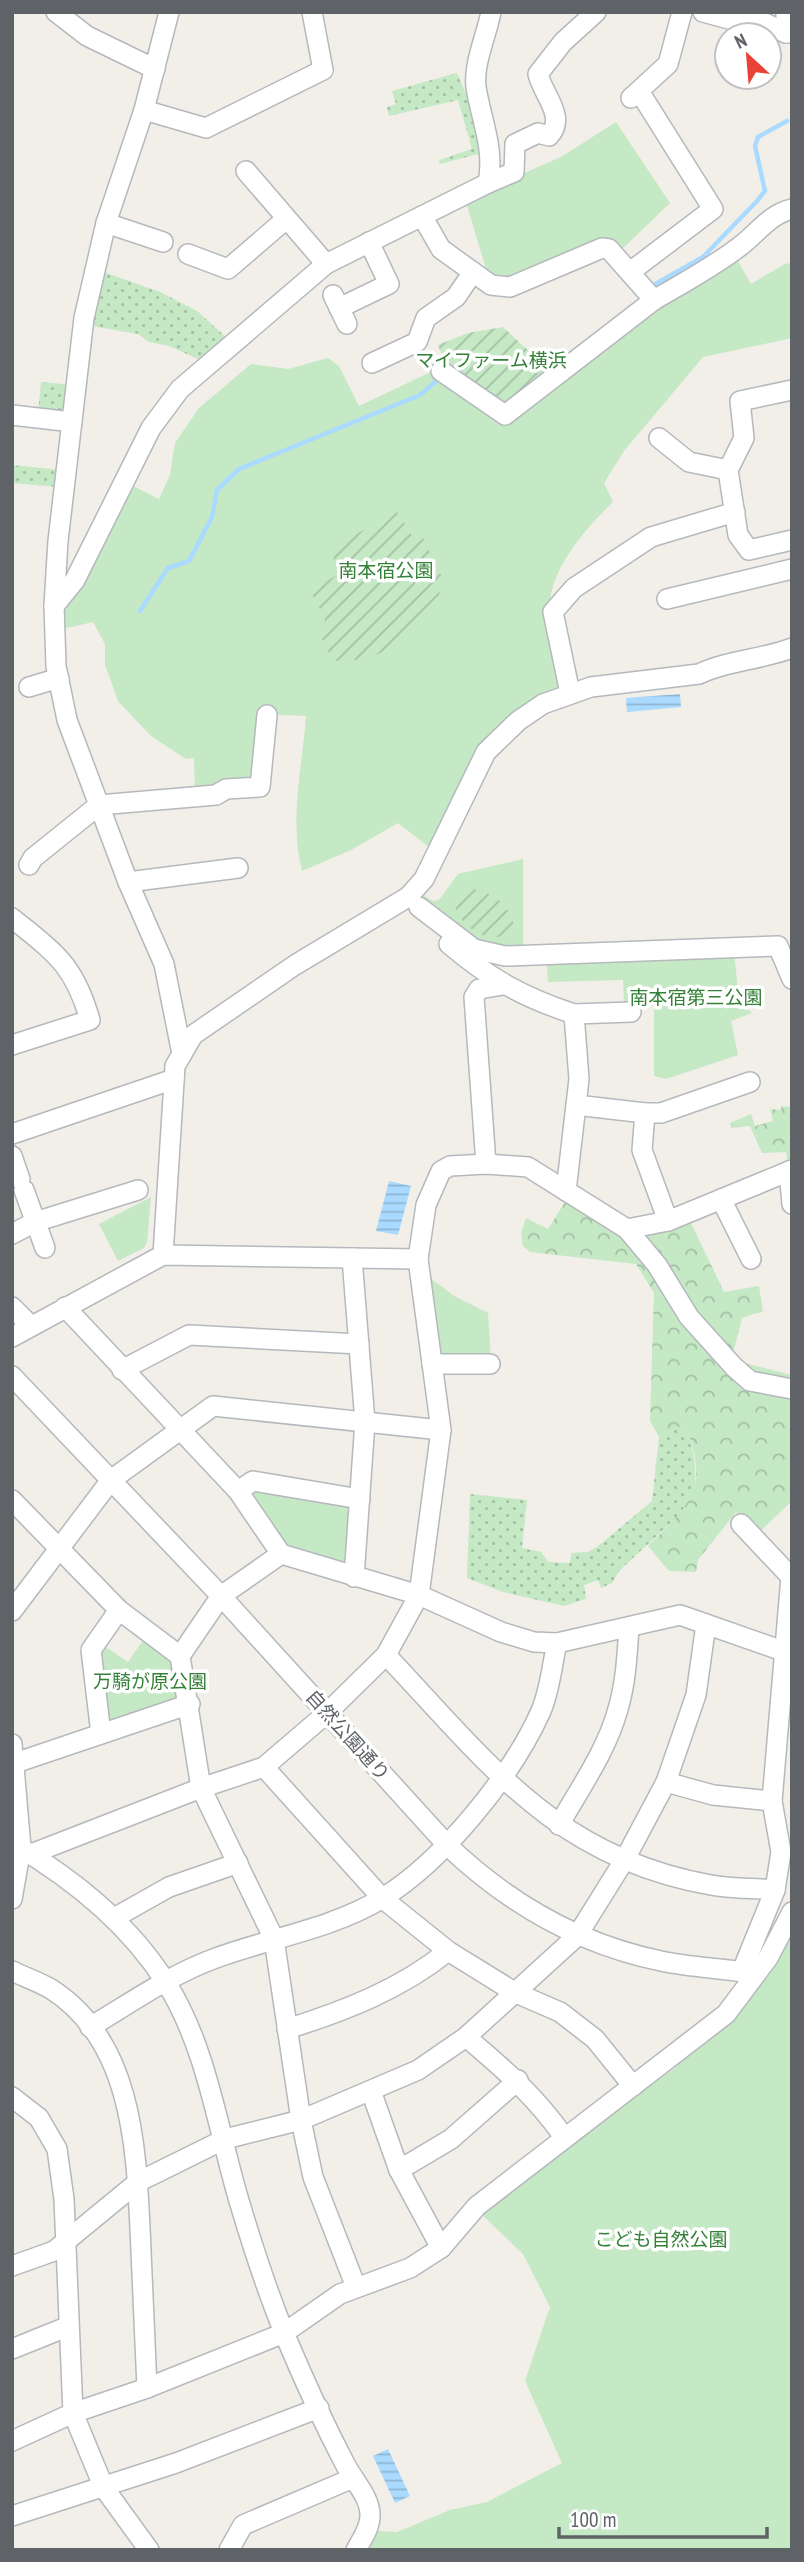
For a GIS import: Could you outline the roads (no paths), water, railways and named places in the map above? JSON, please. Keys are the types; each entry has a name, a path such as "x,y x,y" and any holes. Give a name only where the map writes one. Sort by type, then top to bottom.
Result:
{"street":[{"path":"56,12 87,36 155,69"},
{"path":"169,12 144,110 106,223 84,318 58,541 54,606 59,678 67,720 128,882 164,964 182,1054"},
{"path":"144,110 206,128 323,70 312,12"},
{"path":"488,183 491,166 489,136 476,82 491,12"},
{"path":"54,606 75,580 151,428 180,389 209,361 326,264 514,172 515,144 538,133 549,136 554,130 556,113 541,87 538,74 563,42 596,12"},
{"path":"630,272 713,209 634,95 668,64 681,12"},
{"path":"703,12 742,17 789,33"},
{"path":"786,12 789,33"},
{"path":"246,172 326,264"},
{"path":"441,372 505,415 654,300 716,264 742,245 768,219 792,209"},
{"path":"422,216 441,249 491,285 510,287 602,248 609,249 654,300"},
{"path":"188,254 228,269 285,220"},
{"path":"106,223 163,242"},
{"path":"339,309 389,285 369,242"},
{"path":"372,363 417,342 426,318 456,297 473,272"},
{"path":"792,390 740,401 744,438 728,470 738,535 750,550 792,540"},
{"path":"12,415 72,422"},
{"path":"659,438 689,462 728,470"},
{"path":"570,693 553,612 574,588 651,537 735,512"},
{"path":"667,599 792,569"},
{"path":"163,1255 174,1079 182,1054 193,1035 295,965 414,902 486,752 518,721 543,704 591,687 699,674 713,667 771,656 792,648"},
{"path":"29,687 59,678"},
{"path":"21,870 99,805 216,795 226,789 260,787 267,715"},
{"path":"128,882 237,868"},
{"path":"414,902 474,948 505,956 778,946 792,979"},
{"path":"414,902 430,928 483,973 532,1000 574,1014 631,1012"},
{"path":"12,918 55,953 64,964 80,986 90,1020 14,1039"},
{"path":"486,1164 474,997 479,989 503,985"},
{"path":"566,1191 579,1079 574,1014"},
{"path":"12,1134 174,1079"},
{"path":"576,1105 645,1114 661,1113 750,1082"},
{"path":"645,1114 642,1150 668,1221"},
{"path":"12,1156 45,1248"},
{"path":"19,1848 264,1767 327,1713 386,1655 419,1595 441,1430 418,1259 426,1205 441,1171 450,1166 486,1164 528,1167 627,1229 657,1265 689,1317 750,1381 792,1389"},
{"path":"627,1229 668,1221 790,1171 792,1204"},
{"path":"12,1234 35,1222 138,1190"},
{"path":"721,1199 751,1259"},
{"path":"12,1336 163,1255 418,1259"},
{"path":"352,1258 365,1422 354,1577"},
{"path":"12,1307 31,1326"},
{"path":"65,1307 121,1370 238,1491 281,1555 419,1595 501,1632 534,1642 557,1643 680,1615 783,1651"},
{"path":"121,1370 189,1335 359,1344"},
{"path":"432,1364 490,1364"},
{"name":"自然公園通り","path":"12,1376 221,1596 448,1846 482,1878 546,1922 577,1936 663,1962 749,1972"},
{"path":"12,1611 111,1480 213,1406 441,1430"},
{"path":"238,1491 253,1481 360,1499"},
{"path":"12,1500 119,1610 180,1656 190,1704 201,1788 274,1938 301,2120 313,2176 356,2287"},
{"path":"12,2441 73,2413 147,2388 284,2333 340,2294 410,2268 441,2248 477,2206 726,2014 749,1972 775,1890 781,1852 772,1801 791,1577 741,1524"},
{"path":"180,1656 221,1596 281,1555"},
{"path":"101,1734 91,1650 119,1610"},
{"path":"12,2266 54,2251 138,2182 225,2139 301,2120 418,2070 466,2037 516,1993 577,1936 625,1859 666,1782 696,1695 706,1624"},
{"path":"559,1825 603,1748 618,1710 629,1628"},
{"path":"90,2027 166,1982 213,1959 343,1917 382,1898 448,1846 500,1777 542,1709 557,1643"},
{"path":"386,1655 500,1777 533,1807 559,1825 625,1859 664,1874 712,1885 775,1890"},
{"path":"13,1764 190,1704"},
{"path":"12,1744 19,1848 12,1899"},
{"path":"264,1767 382,1898 448,1951 516,1993 560,2012 595,2039 633,2086"},
{"path":"666,1782 713,1795 772,1801"},
{"path":"19,1848 114,1918 166,1982 186,2020 225,2139 240,2203 284,2333 353,2478 367,2501 371,2514 368,2528 356,2550"},
{"path":"114,1918 169,1887 238,1863"},
{"path":"749,1972 780,1939 792,1912"},
{"path":"287,2029 364,2003 414,1975 448,1951"},
{"path":"12,1971 51,1990 90,2027 108,2054 127,2104 134,2130 138,2182 147,2388"},
{"path":"466,2037 518,2080 544,2108 564,2137"},
{"path":"399,2170 451,2139 518,2080"},
{"path":"371,2091 399,2170 441,2248"},
{"path":"12,2098 39,2118 57,2149 64,2199 73,2413 104,2488 149,2550"},
{"path":"12,2349 69,2326"},
{"path":"12,2516 104,2488 319,2408"},
{"path":"229,2550 243,2525 353,2478"}],"water":[{"path":"680,694 681,707 627,712 626,698"},
{"path":"389,1181 411,1186 398,1235 376,1231"},
{"path":"388,2449 410,2496 395,2503 373,2456"}],"waterway":[{"path":"650,287 703,257 757,201 765,191 755,146 758,137 787,121"},
{"path":"140,611 168,568 189,561 212,517 217,490 239,469 420,395 441,377"}],"park label":[{"name":"マイファーム横浜","path":"491,360"},
{"name":"南本宿公園","path":"386,570"},
{"name":"南本宿第三公園","path":"696,997"},
{"name":"万騎が原公園","path":"150,1681"},
{"name":"こども自然公園","path":"661,2239"}]}
